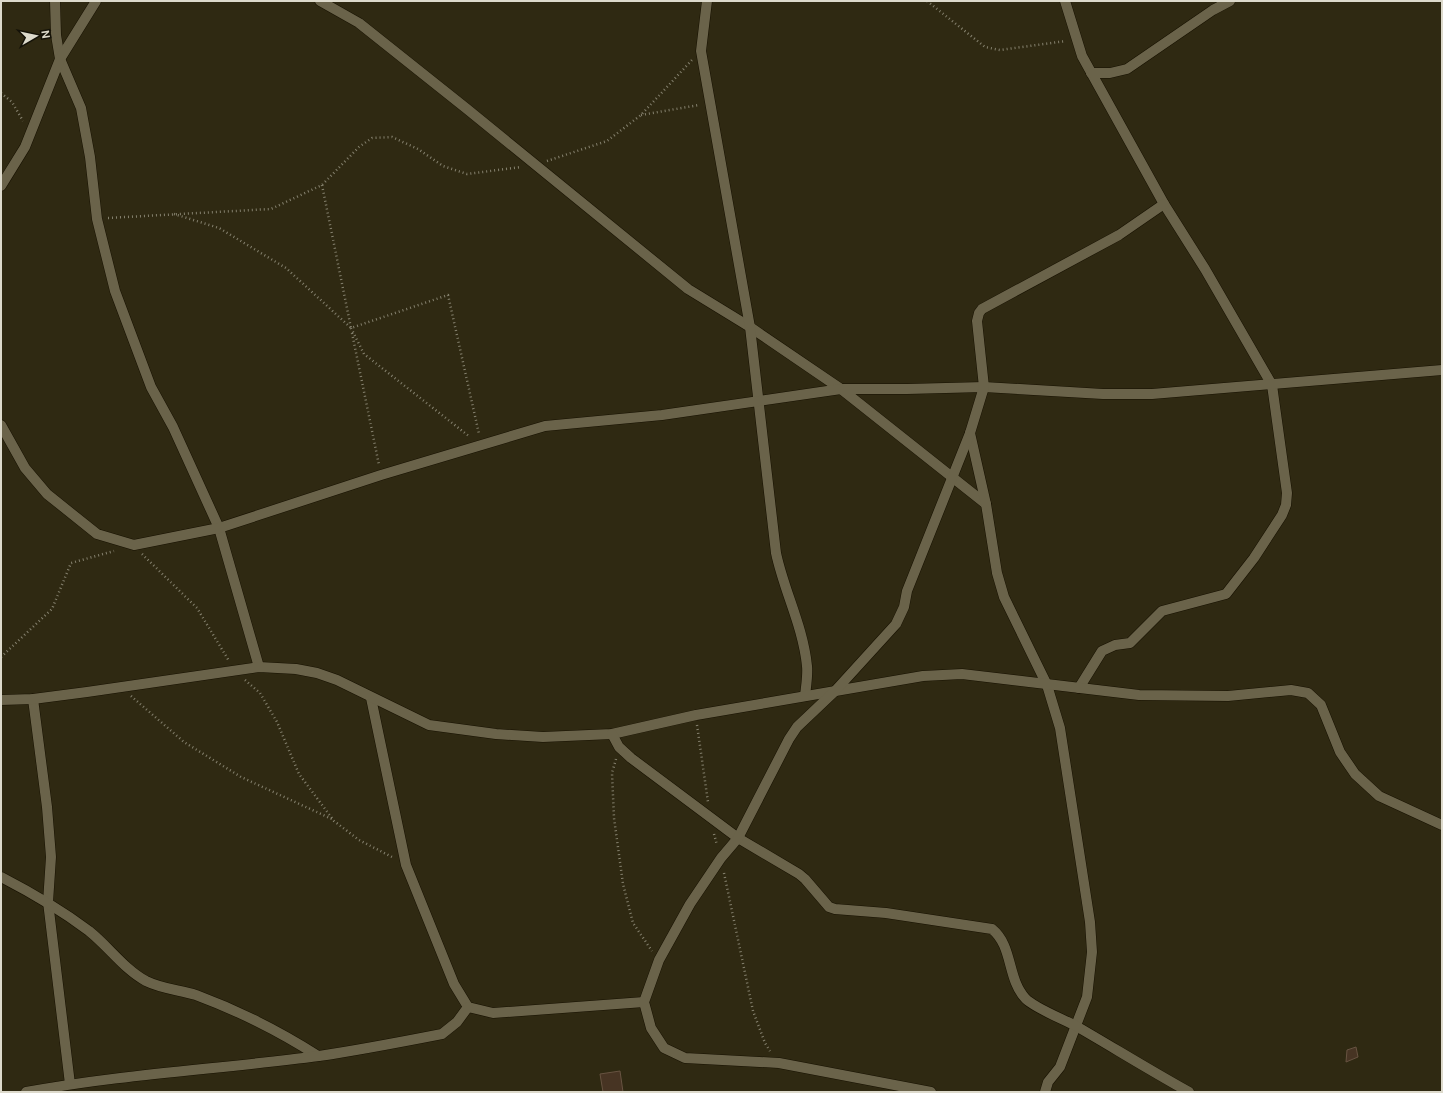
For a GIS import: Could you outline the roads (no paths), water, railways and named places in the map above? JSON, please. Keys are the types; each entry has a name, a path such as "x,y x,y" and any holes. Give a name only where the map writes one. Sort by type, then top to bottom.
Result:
{"street":[{"path":"55,1 56,35 60,59 81,108 90,157 97,219 115,291 149,379 219,528 259,667"},
{"path":"1,186 25,147 60,59 96,1"},
{"path":"320,1 358,23 467,108 534,165 688,289 750,326 841,389 952,475 986,504"},
{"path":"708,1 701,51 750,326 776,553 781,578 792,602 802,636 807,666 805,696"},
{"path":"1064,1 1082,56 1091,73 1164,204 1205,269 1272,386 1287,493 1286,505 1282,515 1254,558 1226,594 1162,611 1130,643 1115,645 1102,651 1079,688"},
{"path":"1091,73 1110,73 1128,68 1213,10 1230,1"},
{"path":"931,1092 779,1063 685,1058 664,1048 651,1028 644,1002 659,960 690,904 721,858 738,838 789,739 797,727 835,691 896,624 904,607 907,591 970,432 984,386 977,321 979,313 982,309 1120,235 1164,204"},
{"path":"1,425 26,468 47,494 97,534 134,545 219,528 381,475 545,426 662,415 841,389 907,389 984,386 1103,394 1152,394 1272,386 1442,370"},
{"path":"970,432 986,504 997,573 1004,597 1047,685 1066,752 1090,922 1092,952 1087,997 1060,1067 1048,1082 1045,1092"},
{"path":"1,700 33,699 259,667 296,669 317,673 337,680 371,698 429,725 496,734 543,737 612,734 696,715 923,676 962,674 1139,695 1228,696 1291,690 1308,693 1320,705 1340,752 1355,774 1379,796 1442,826"},
{"path":"371,698 406,864 454,984 468,1007 493,1013 644,1002"},
{"path":"33,699 47,807 51,857 48,902 70,1084"},
{"path":"612,734 618,747 710,817 738,838 805,879 829,907 886,912 992,929 999,935 1003,942 1015,982 1027,1000 1075,1026 1130,1060 1189,1092"},
{"path":"1,877 48,902 89,932 127,967 147,981 194,994 236,1010 284,1034 318,1056"},
{"path":"26,1092 70,1084 318,1056 442,1034 457,1022 468,1007"}]}
